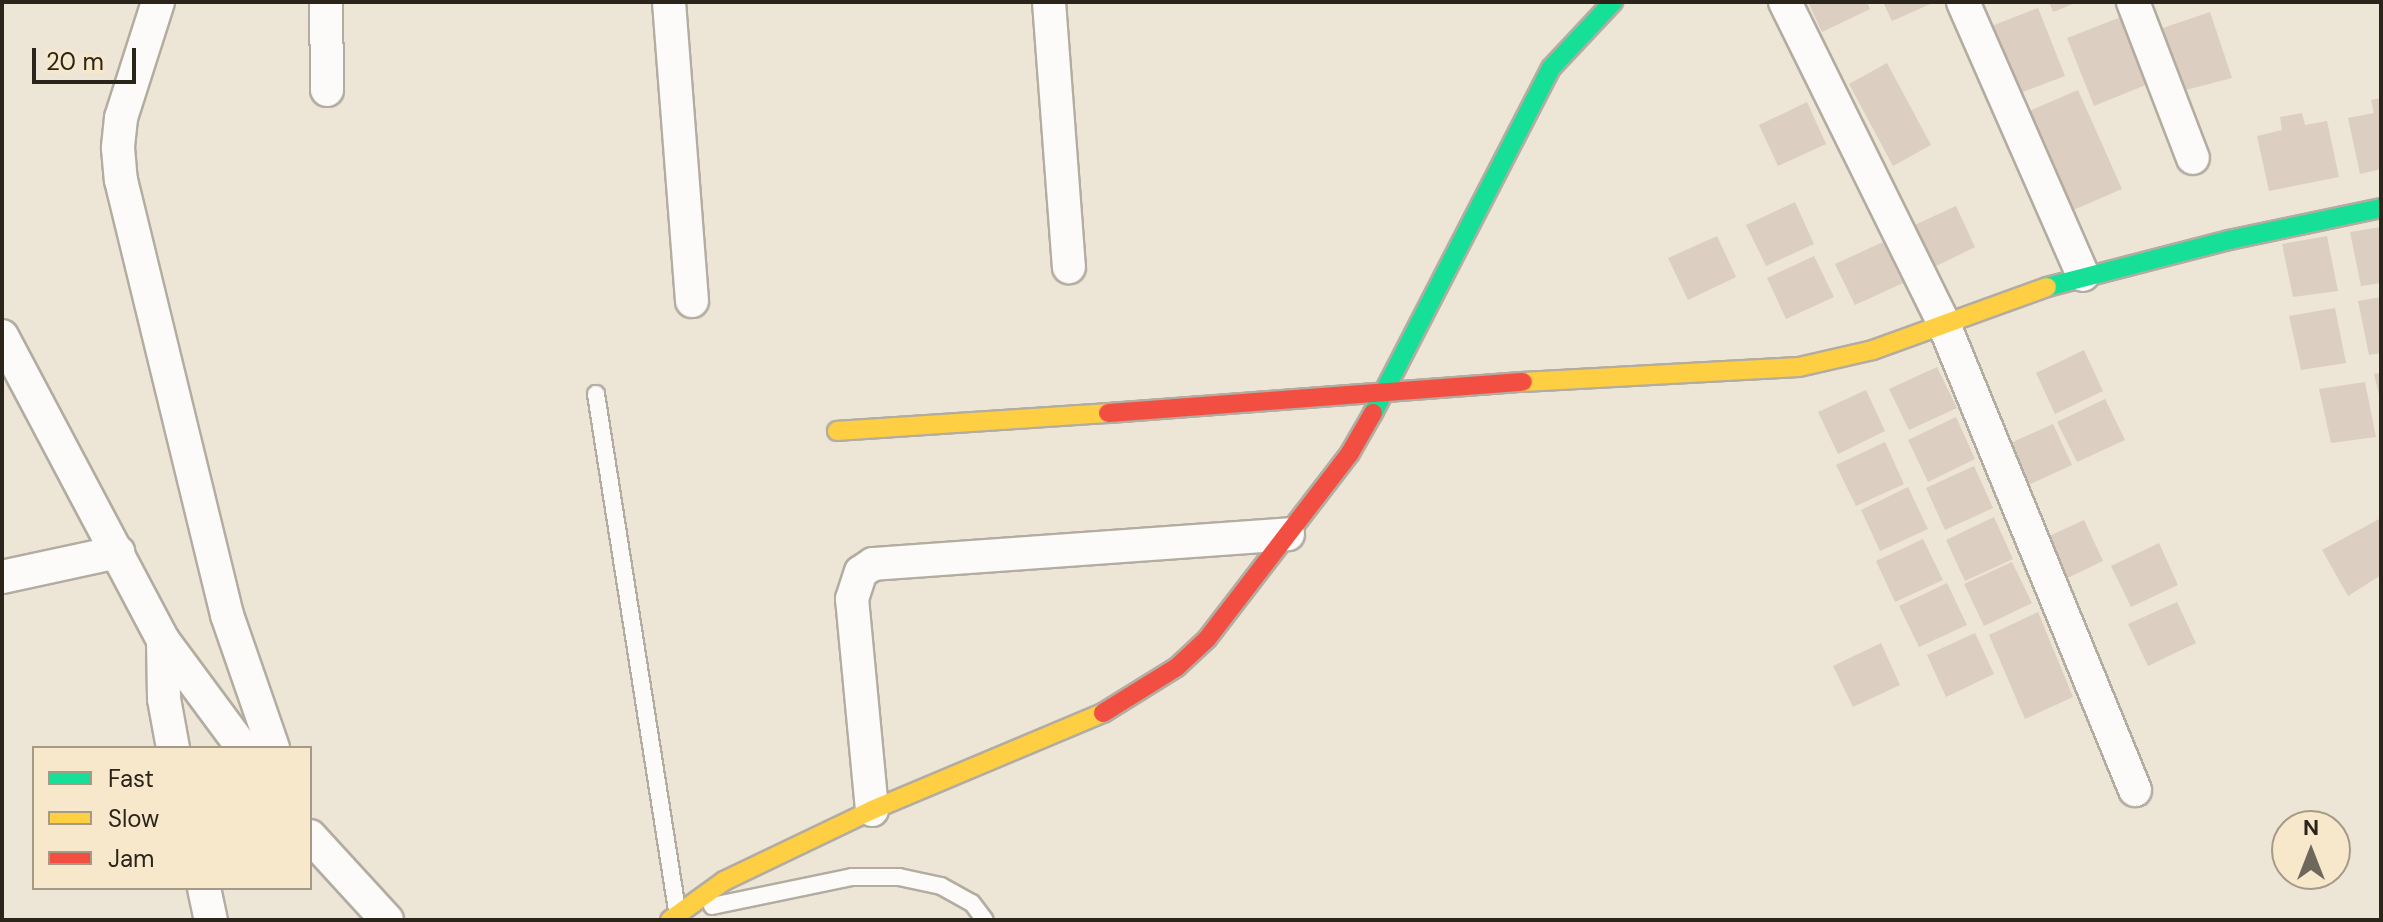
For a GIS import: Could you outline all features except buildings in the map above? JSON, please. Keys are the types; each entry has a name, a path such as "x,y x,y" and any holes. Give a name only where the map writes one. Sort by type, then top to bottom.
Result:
{"street":[{"path":"158,2 121,118 118,148 121,180 227,615 272,746"},
{"path":"326,2 327,90"},
{"path":"669,2 692,301"},
{"path":"1049,2 1069,267"},
{"path":"674,917 724,881 872,810 1109,710 1142,692 1177,667 1207,639 1350,453 1387,390 1551,68 1613,2"},
{"path":"1785,2 1943,322 2135,790"},
{"path":"1963,2 2083,275"},
{"path":"2133,2 2193,158"},
{"path":"837,431 1232,405 1387,390 1799,367 1873,350 1943,322 2083,275 2381,208"},
{"path":"2,336 163,640 242,746"},
{"path":"872,810 852,599 861,572 873,564 1288,534"},
{"path":"2,577 118,552"},
{"path":"163,640 164,699 173,746"},
{"path":"312,838 387,920"},
{"path":"204,890 211,920"}],"lane":[{"path":"596,394 674,917 852,877 899,877 941,886 972,903 985,920"}],"traffic: fast":[{"path":"1373,413 1551,68 1613,2"},
{"path":"2047,287 2229,240 2381,208"}],"traffic: slow":[{"path":"1523,382 1799,367 1873,350 2047,287"},
{"path":"837,431 1108,413"},
{"path":"670,920 724,881 872,810 1103,713"}],"traffic: jam":[{"path":"1108,413 1523,382"},
{"path":"1103,713 1177,667 1207,639 1350,453 1373,413"}]}
